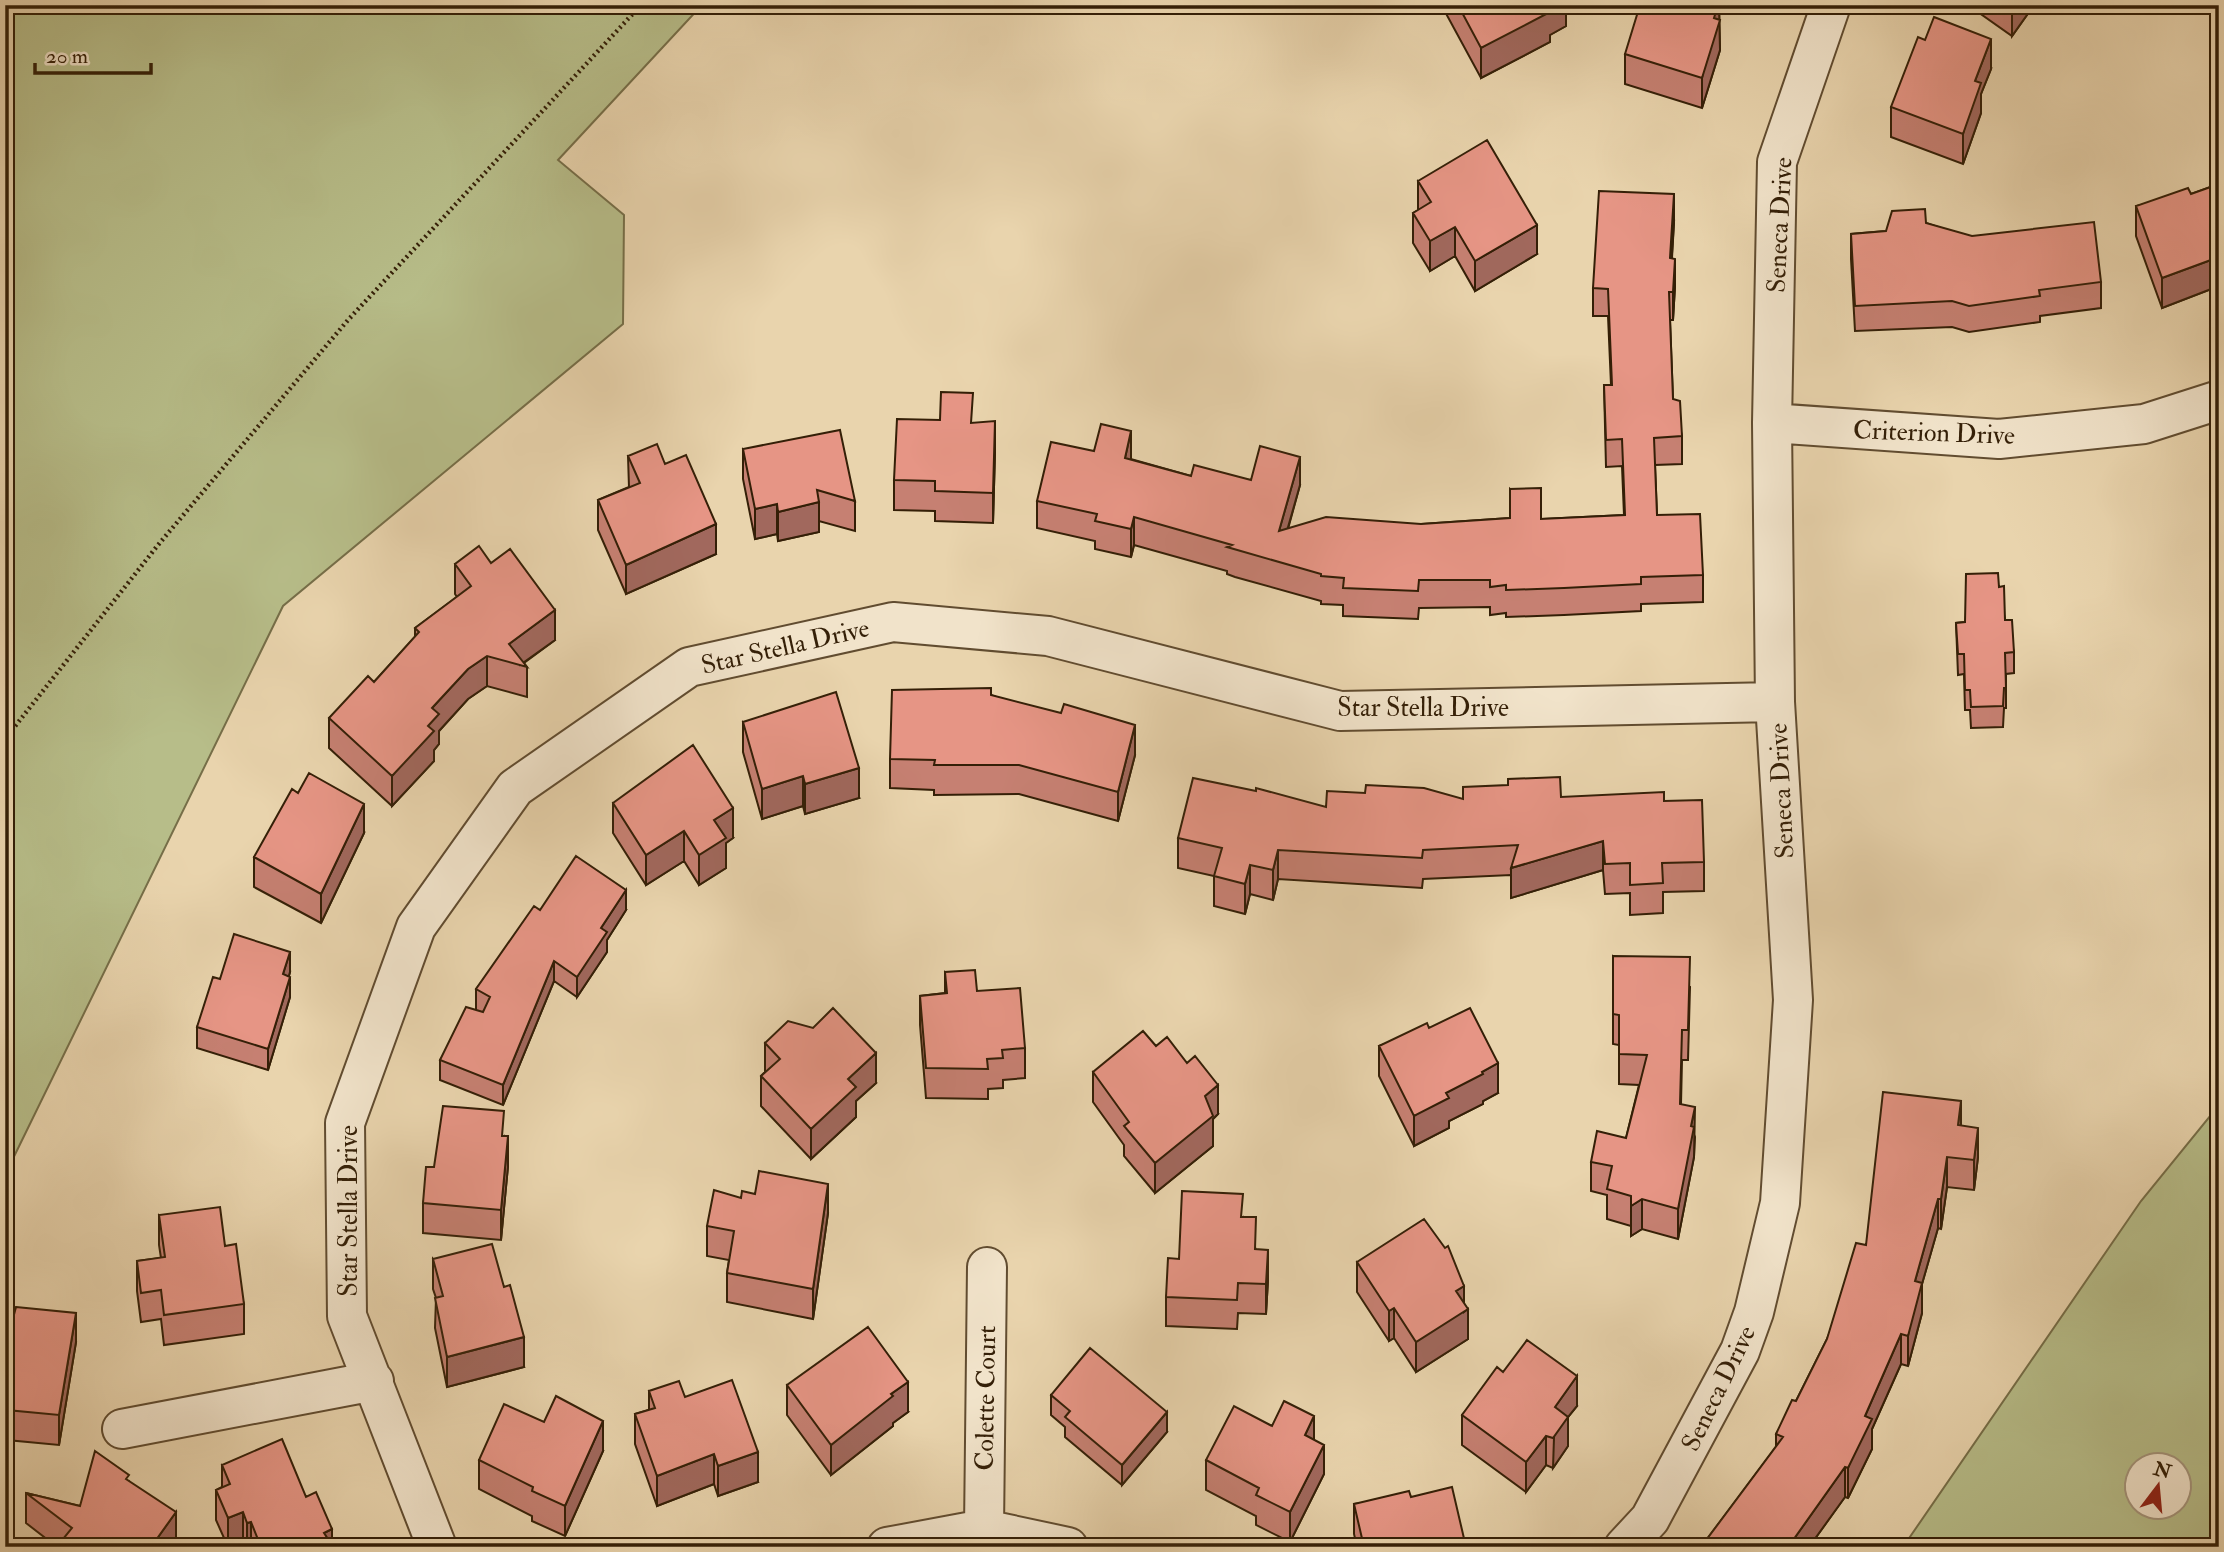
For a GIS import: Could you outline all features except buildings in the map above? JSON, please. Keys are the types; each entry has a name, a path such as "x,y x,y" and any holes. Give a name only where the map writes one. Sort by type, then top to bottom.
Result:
{"street":[{"name":"Seneca Drive","path":"1624,1547 1650,1519 1740,1351 1754,1312 1780,1203 1793,1000 1775,702 1772,423 1777,162 1830,5"},
{"name":"Criterion Drive","path":"1772,423 1999,439 2144,424 2219,400"},
{"name":"Star Stella Drive","path":"437,1547 347,1316 345,1123 416,927 514,788 690,667 894,622 1048,636 1340,710 1775,702"},
{"name":"Colette Court","path":"984,1530 987,1267"},
{"path":"122,1429 374,1381"},
{"path":"887,1547 984,1530 1069,1547"}],"path":[{"path":"5,739 158,545 348,320 641,5"}],"green space":[{"path":"5,5 702,5 558,160 624,215 623,324 283,606 5,1175"},
{"path":"2219,1105 2219,1547 1903,1547 2141,1201"}]}
